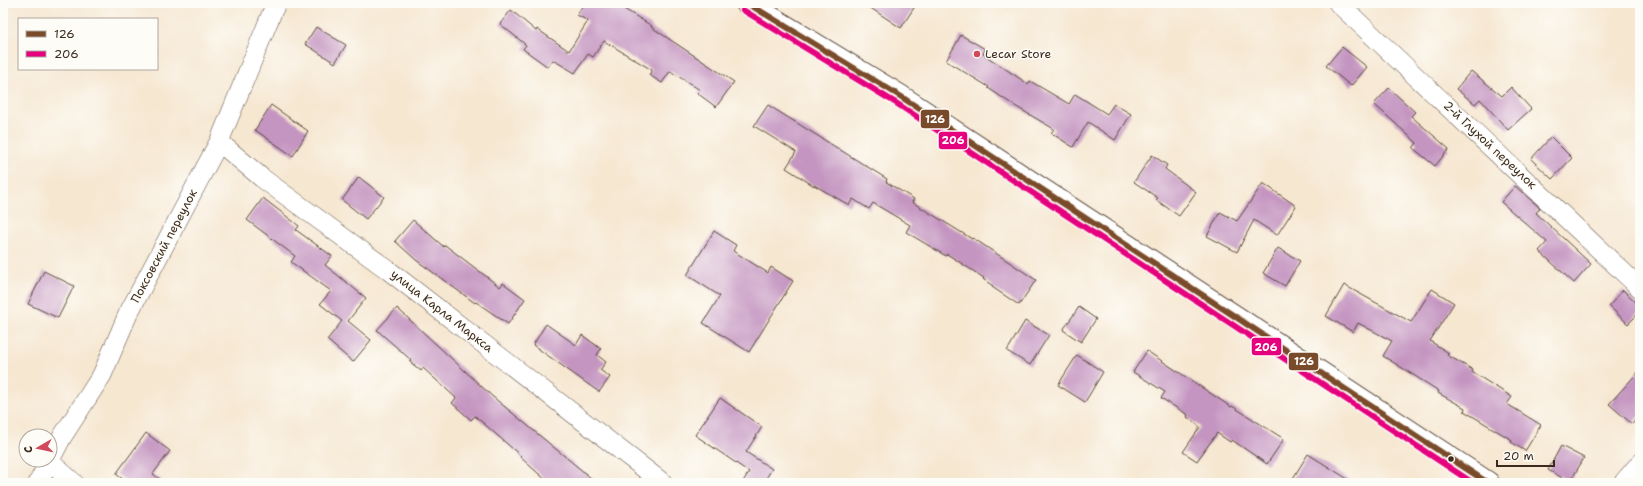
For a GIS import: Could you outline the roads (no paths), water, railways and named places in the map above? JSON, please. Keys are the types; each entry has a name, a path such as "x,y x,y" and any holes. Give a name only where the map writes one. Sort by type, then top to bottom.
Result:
{"main road":[{"path":"747,3 900,96 1488,483"}],"street":[{"name":"Поксовский переулок","path":"58,445 102,375 128,314 219,142 277,3"},
{"name":"2-й Глухой переулок","path":"1338,3 1640,288"},
{"name":"улица Карла Маркса","path":"219,142 262,178 394,275 663,483"},
{"path":"1623,483 1640,463"},
{"name":"Поксовский переулок","path":"38,483 47,468"},
{"path":"57,468 74,483"}],"place":[{"name":"Lecar Store","path":"977,54"}]}
